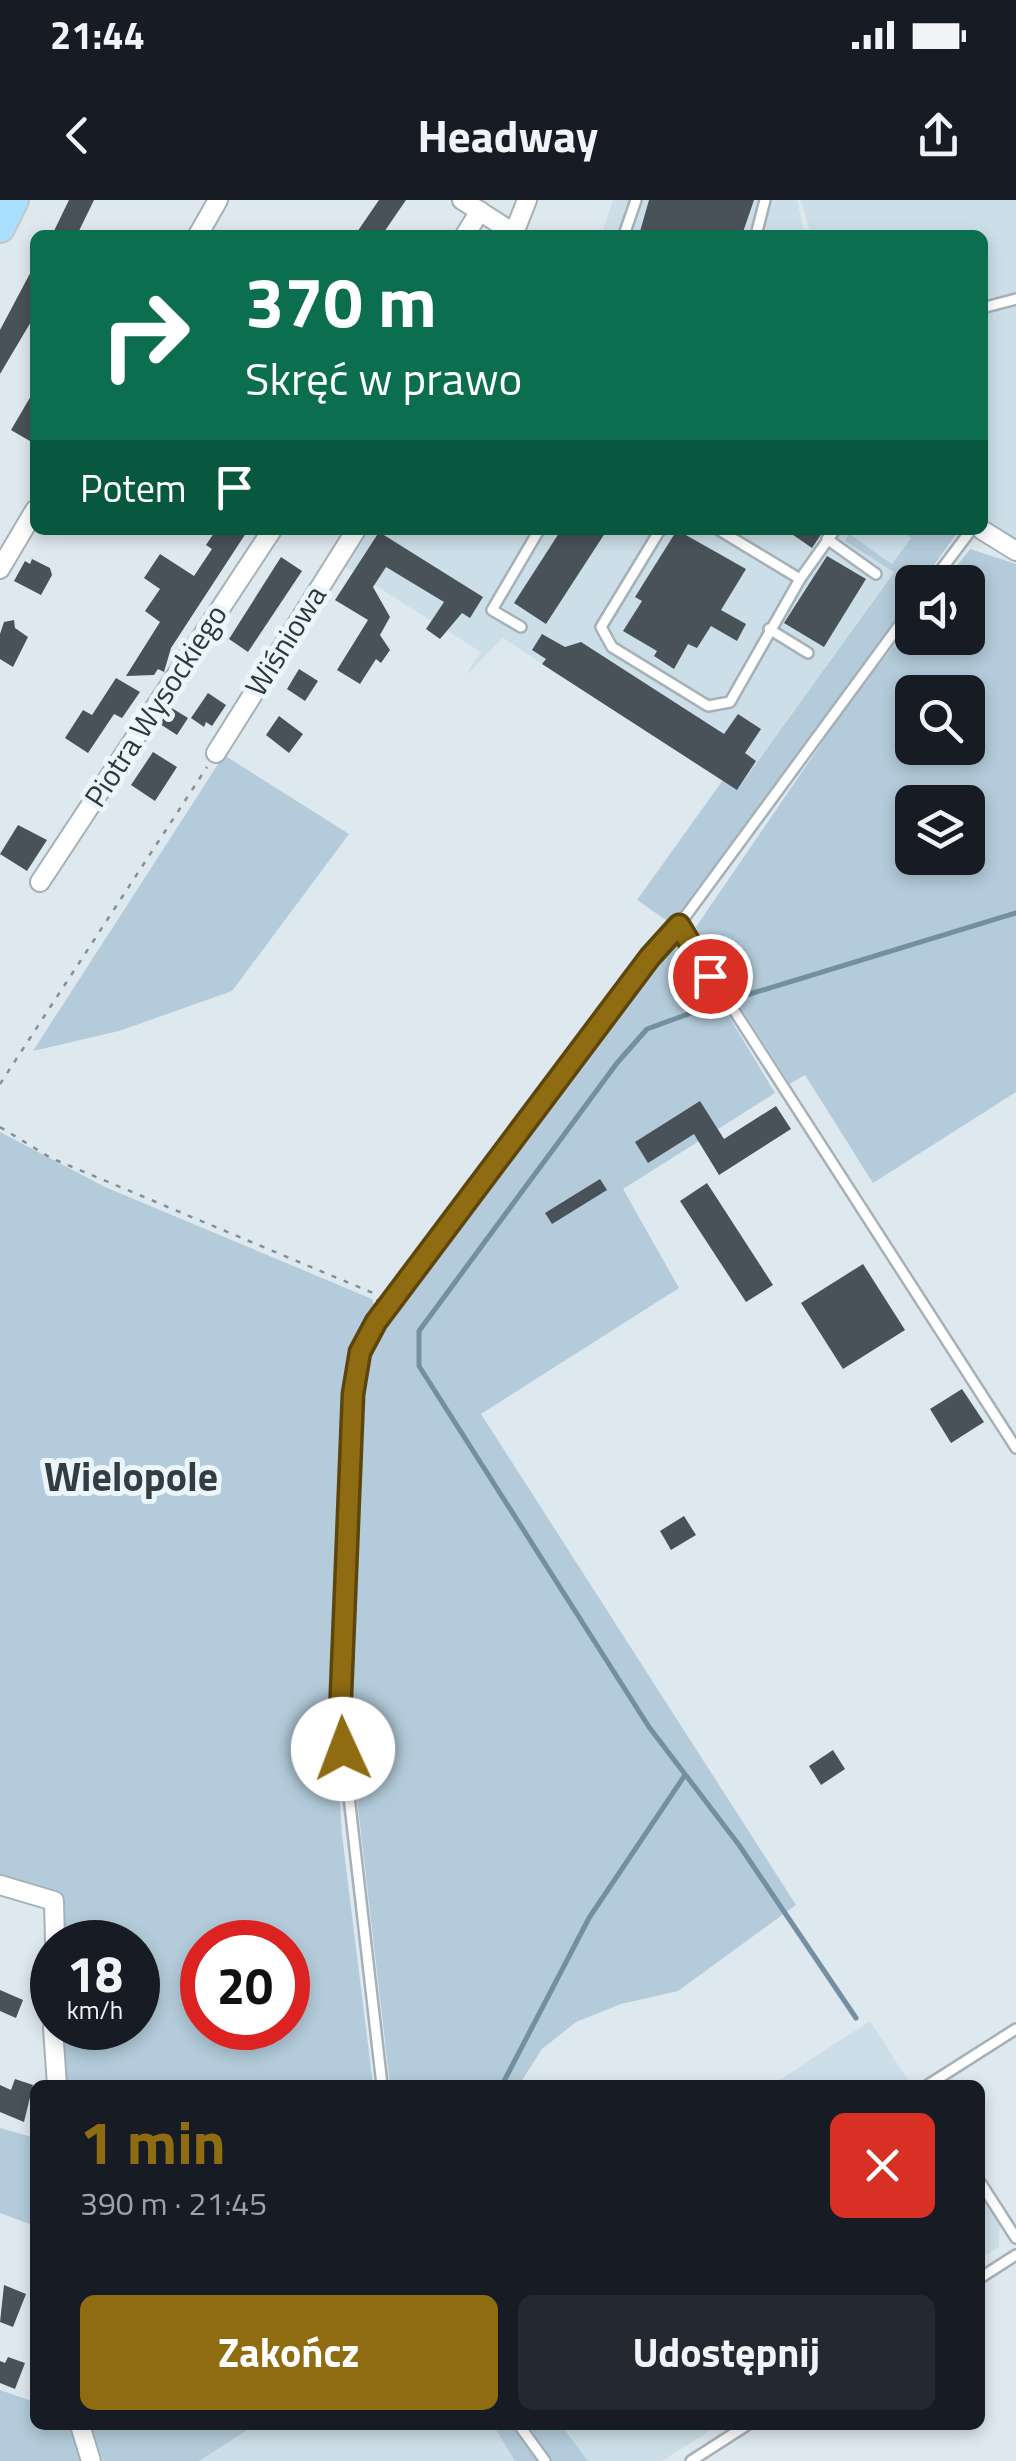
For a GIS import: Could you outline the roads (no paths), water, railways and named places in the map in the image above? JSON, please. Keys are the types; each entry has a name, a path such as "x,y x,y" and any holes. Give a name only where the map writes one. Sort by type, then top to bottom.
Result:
{"main road":[{"path":"0,228 14,200"}],"street":[{"path":"201,230 218,200"},
{"path":"462,200 509,230"},
{"path":"516,230 527,200"},
{"path":"468,230 480,211"},
{"path":"0,569 30,518"},
{"path":"988,534 1016,552"},
{"name":"Piotra Wysockiego","path":"40,882 269,535"},
{"name":"Wiśniowa","path":"216,753 353,535"},
{"path":"0,1886 54,1901 54,1920"},
{"path":"54,2050 57,2080"},
{"path":"82,2430 91,2461"}],"lane":[{"path":"626,230 636,200"},
{"path":"757,230 765,200"},
{"path":"988,306 1016,299"},
{"path":"521,626 492,610 536,535"},
{"path":"657,535 601,627 612,647 708,706 730,702 769,629 831,535"},
{"path":"727,535 800,579"},
{"path":"945,565 967,535"},
{"path":"827,539 876,574"},
{"path":"769,629 808,653"},
{"path":"381,2080 340,1718 354,1378 360,1352 380,1317 650,957 679,925 895,631"},
{"path":"679,925 1016,1448"},
{"path":"936,2080 1016,2028"},
{"path":"985,2190 1016,2238"},
{"path":"985,2275 1016,2255"},
{"path":"523,2430 545,2461"},
{"path":"690,2461 740,2430"}],"waterway":[{"path":"740,997 1016,913"},
{"path":"713,1005 647,1029 617,1063 419,1331 419,1366 649,1727 739,1845 856,2018"},
{"path":"505,2080 589,1918 685,1775"}],"district":[{"name":"Wielopole","path":"131,1477"}]}
